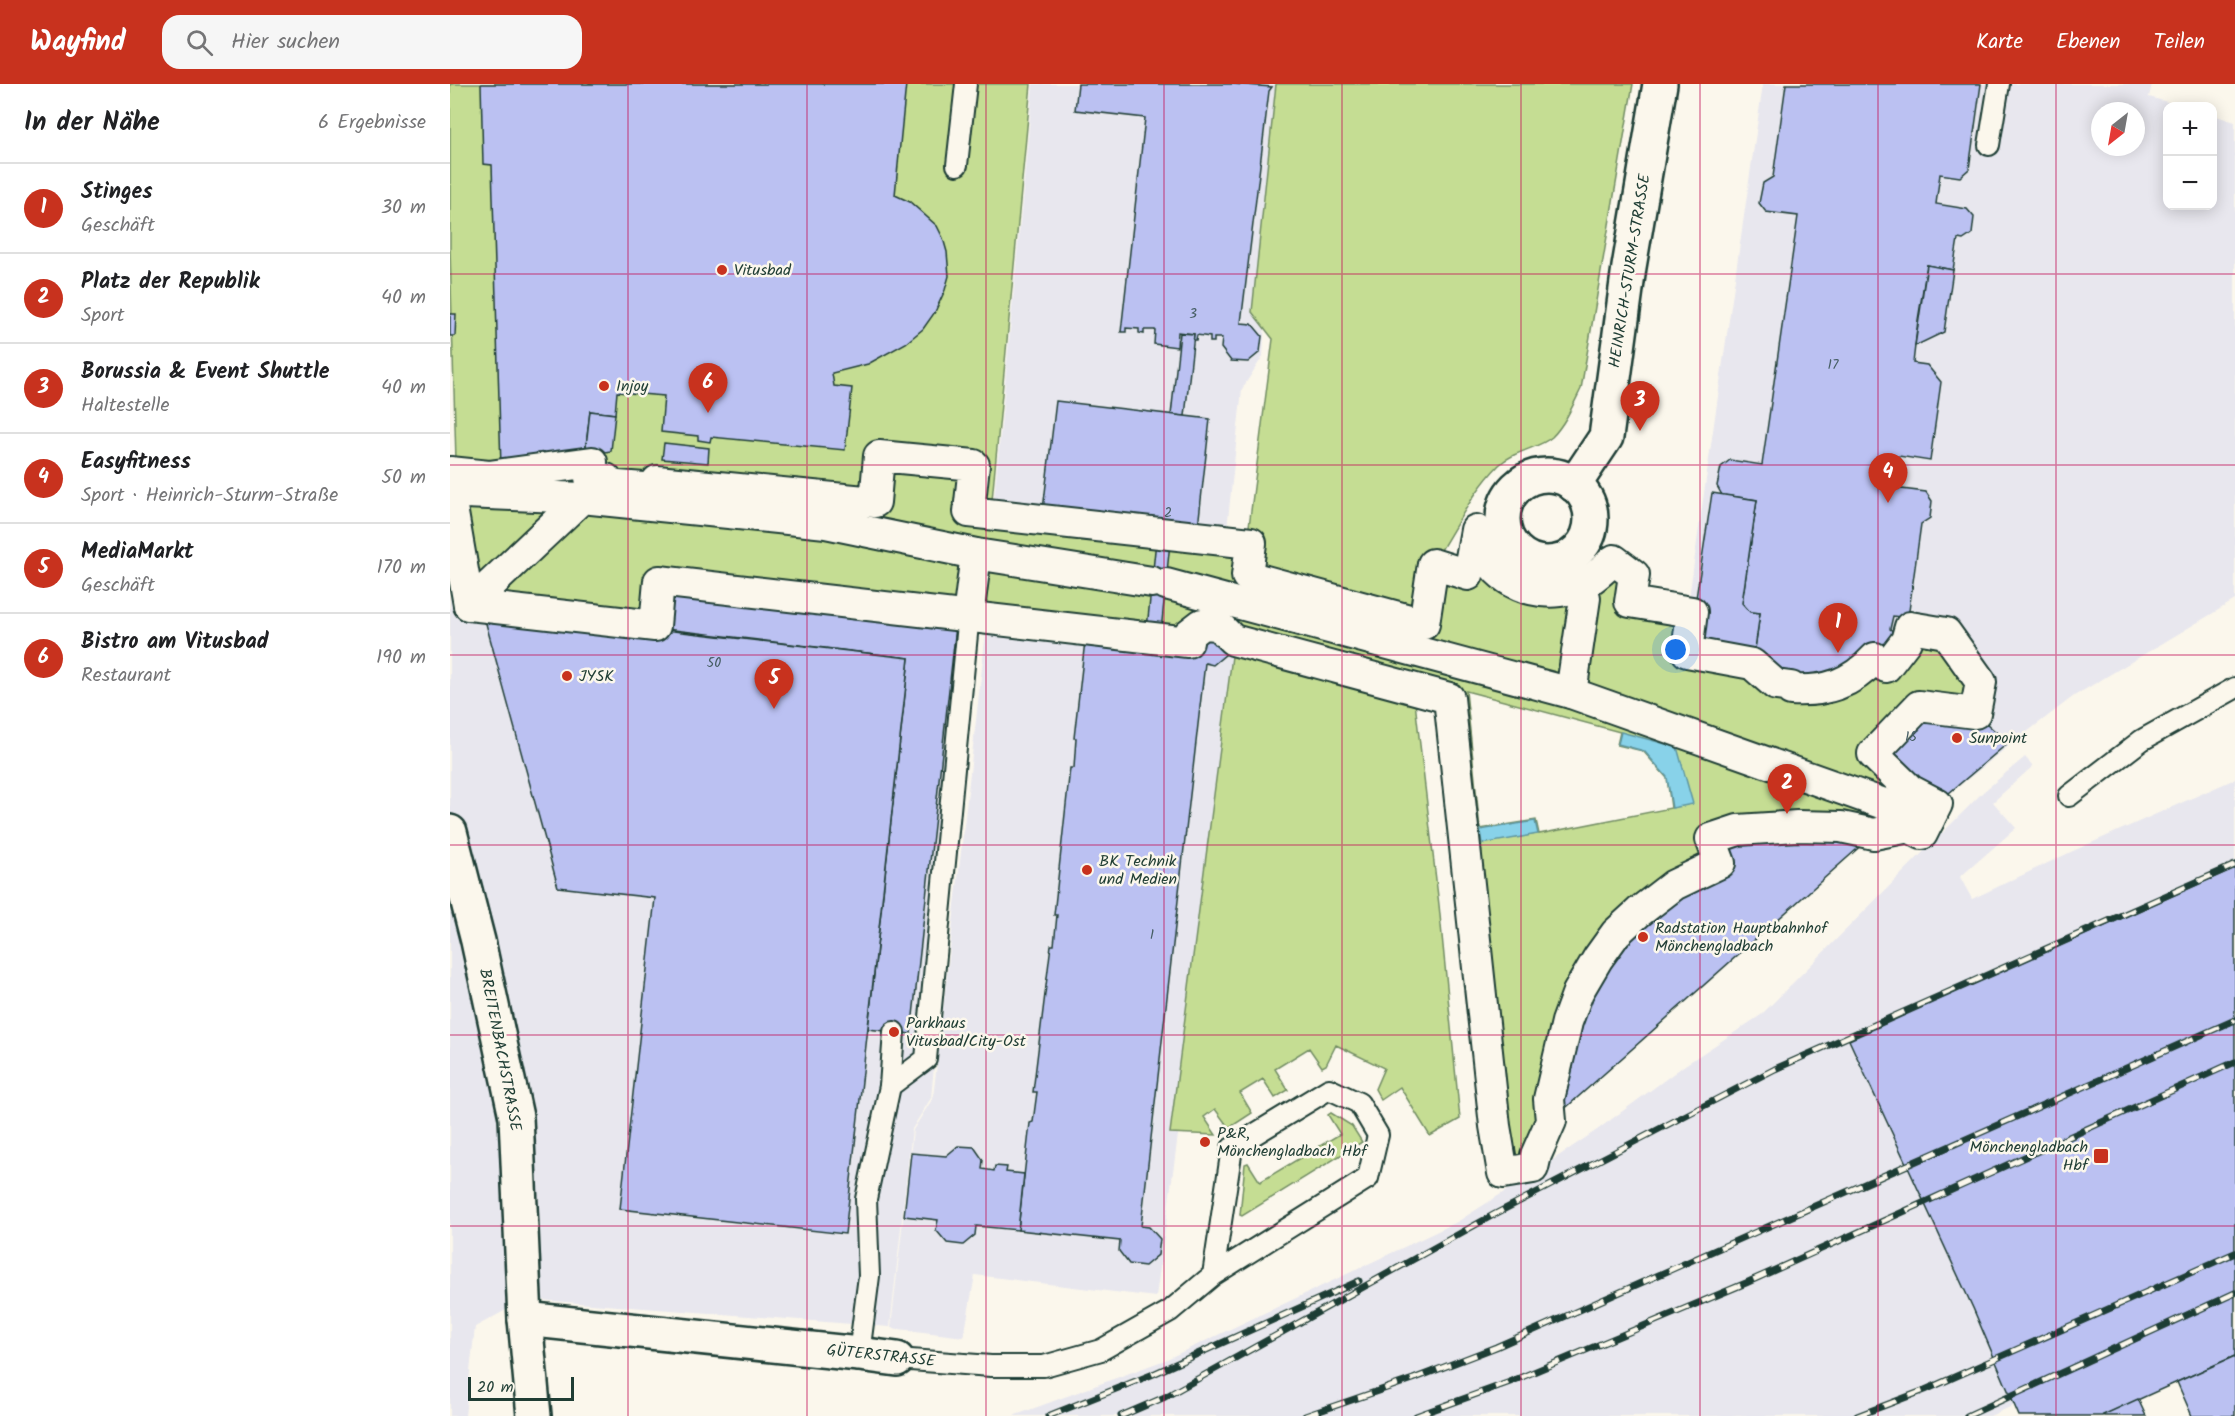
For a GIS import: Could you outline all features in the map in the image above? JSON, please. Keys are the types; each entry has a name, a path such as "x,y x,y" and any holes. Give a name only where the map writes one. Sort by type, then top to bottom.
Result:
{"street":[{"name":"HEINRICH-STURM-STRASSE","path":"1574,484 1605,437 1630,258 1660,84"},
{"path":"450,472 489,476 592,462 590,478 606,479 605,485 657,489 657,481 875,502 879,456 974,465 969,512 1251,543 1247,576 1424,624 1433,564 1468,576 1476,530 1489,561 1503,576 1520,586 1543,592 1565,590 1583,585 1614,560 1634,575 1630,602 1692,612 1687,652 1752,663 1776,685 1791,687 1791,690 1812,692 1839,685 1855,677 1875,658 1886,667 1906,641 1910,627 1946,633 1981,682 1975,713 1918,706 1873,754 1910,790 1937,804 1922,834 1909,827 1874,834 1841,827 1797,826 1738,830 1711,839 1720,864 1674,885 1616,933 1578,992 1567,1022 1551,1092 1551,1121 1536,1155 1533,1168 1503,1173 1495,1126 1449,698 1233,640 1218,625 1202,624 1189,634 1188,642 968,620 659,581 655,626 469,605"},
{"path":"469,605 450,494 582,498 826,523 976,554 1159,583 1571,693 1929,820"},
{"path":"469,605 582,498"},
{"path":"1235,603 1238,542"},
{"path":"968,620 976,554"},
{"path":"1571,693 1585,598"},
{"name":"BREITENBACHSTRASSE","path":"450,832 478,940 516,1117 525,1319 534,1416"},
{"name":"GÜTERSTRASSE","path":"525,1319 897,1359"}],"lane":[{"path":"958,164 966,84"},
{"path":"1989,145 1999,84"},
{"path":"890,1086 926,1059 968,620"},
{"path":"2069,796 2142,740 2235,688"},
{"path":"859,1354 869,1276 866,1199 890,1086 894,1032"},
{"name":"GÜTERSTRASSE","path":"897,1359 991,1366 1044,1366 1101,1350 1170,1311 1213,1275 1368,1178 1378,1135 1359,1103 1329,1089 1232,1148 1213,1275"}],"shaded area":[{"name":"BK Technik und Medien","path":"1033,84 1278,84 1263,356 1242,389 1217,622 1245,642 1156,1297 975,1275 964,1337 891,1328 913,1130 933,1098 990,597 993,511"},
{"path":"1763,84 2152,84 2149,97 2167,102 2163,102 2163,210 2217,210 2217,116 2235,122 2235,600 2074,696 1937,804 1681,653"},
{"path":"450,544 979,596 931,1098 912,1129 890,1327 526,1299 475,1327 465,1416 450,1416"},
{"path":"2025,757 2033,766 1993,802 2016,828 1960,877 1972,899 2235,779 2235,1307 1990,1416 1013,1416 1165,1360 1457,1222 1523,1180 1597,1130 1685,1065 1761,1015 1983,792"}],"green space":[{"path":"450,84 1031,84 991,511 1247,542 1273,339 1252,312 1276,84 1633,84 1581,389 1565,420 1552,437 1505,460 1490,475 1436,558 1457,571 1476,530 1542,592 1614,560 1630,602 1692,612 1776,685 1906,641 1946,633 1981,682 1937,804 1720,863 1674,885 1536,1155 1503,1173 1449,698 1414,694 1439,905 1460,1119 1430,1136 1400,1087 1381,1100 1375,1089 1384,1068 1336,1045 1326,1065 1322,1067 1309,1048 1275,1069 1288,1090 1275,1098 1263,1079 1240,1093 1252,1113 1229,1128 1215,1109 1204,1117 1216,1135 1170,1133 1234,641 1189,634 660,581 655,626 469,605 451,509 456,461 450,249","holes":["1466,691 1620,732 1617,745 1643,751 1667,778 1671,808 1539,834 1536,820 1480,829","1677,747 1672,808 1667,777 1644,751","1535,821 1537,834 1482,843 1480,831"]},
{"path":"1331,1113 1352,1126 1362,1142 1242,1216 1240,1215 1245,1164 1248,1163 1260,1182 1340,1134 1328,1115"}],"water":[{"path":"1621,732 1677,747 1693,804 1672,808 1667,777 1644,751 1618,744"},
{"path":"1535,821 1538,834 1482,844 1480,830"}],"building":[{"name":"Vitusbad","path":"481,84 906,84 895,195 910,202 937,226 947,252 949,276 935,312 923,329 906,343 868,364 832,373 834,386 852,388 845,450 711,437 710,442 698,440 698,436 661,432 664,396 617,392 615,414 590,411 585,455 501,467 492,165 483,164"},
{"path":"1078,84 1232,84 1272,87 1269,91 1241,323 1252,324 1262,336 1260,352 1248,362 1231,361 1221,348 1222,338 1214,338 1214,342 1210,342 1210,337 1197,335 1196,340 1193,340 1194,334 1178,332 1177,347 1154,344 1155,330 1144,330 1144,334 1139,333 1139,329 1126,328 1126,332 1121,332 1145,118 1075,110"},
{"path":"1786,84 1981,84 1969,169 1960,177 1940,174 1936,204 1967,209 1974,217 1972,234 1963,240 1958,239 1953,270 1927,265 1918,320 1913,363 1927,365 1941,382 1930,461 1899,456 1894,488 1926,492 1932,501 1930,518 1921,524 1908,618 1893,616 1890,629 1906,641 1839,685 1753,663 1760,613 1750,612 1742,603 1757,500 1722,495 1717,486 1721,467 1730,460 1762,465 1798,216 1766,212 1759,203 1763,183 1773,177"},
{"path":"1927,265 1953,270 1944,332 1915,346"},
{"path":"450,314 456,314 455,336 450,336"},
{"path":"1180,333 1194,334 1185,416 1171,415"},
{"path":"1056,401 1210,419 1197,536 1042,518"},
{"path":"590,411 615,414 611,451 585,455"},
{"path":"664,443 709,448 708,463 662,459"},
{"path":"1712,493 1757,500 1742,603 1750,612 1760,613 1753,663 1688,651"},
{"path":"1157,531 1171,533 1160,641 1146,638"},
{"path":"662,584 957,617 911,1034 868,1029 909,658 657,628"},
{"path":"482,609 909,658 845,1234 620,1209 655,898 558,887"},
{"path":"1086,632 1189,634 1228,638 1226,654 1213,665 1205,663 1141,1226 1149,1227 1160,1239 1158,1255 1145,1266 1129,1264 1119,1251 1120,1241 1018,1230 1030,1123 1033,1122 1037,1092 1033,1092 1051,945 1054,945 1057,915 1054,915 1070,768 1074,768 1076,738 1074,738"},
{"path":"1919,706 1975,713 2008,743 1936,804 1873,754"},
{"path":"1738,830 1874,834 1551,1121 1598,958 1720,863"},
{"path":"2235,868 2235,1356 2102,1416 2019,1416 1973,1308 1849,1040"},
{"path":"958,1146 974,1147 983,1160 982,1169 994,1171 995,1166 1007,1167 1006,1172 1024,1174 1018,1230 976,1226 975,1235 963,1245 947,1243 936,1230 938,1220 904,1216 911,1153 946,1156"},
{"path":"2235,1356 2235,1416 2192,1416 2177,1382"},
{"path":"2138,1399 2146,1416 2103,1415"}],"railway":[{"path":"1121,1416 1165,1397 1495,1214 1775,1069 2235,865"},
{"path":"1305,1416 1413,1379 1496,1347 2235,1020"},
{"path":"1416,1416 1510,1382 1746,1283 2235,1062"},
{"path":"1857,1416 1925,1390 2235,1253"},
{"path":"1048,1416 1151,1375 1359,1281"},
{"path":"1967,1416 2235,1293"}],"place":[{"name":"Vitusbad","path":"722,270"},
{"name":"Injoy","path":"604,386"},
{"name":"Bistro am Vitusbad","path":"708,413"},
{"name":"Borussia & Event Shuttle","path":"1640,431"},
{"name":"Easyfitness","path":"1888,503"},
{"name":"Stinges","path":"1838,653"},
{"name":"JYSK","path":"567,676"},
{"name":"MediaMarkt","path":"774,709"},
{"name":"Sunpoint","path":"1957,738"},
{"name":"Platz der Republik","path":"1787,814"},
{"name":"BK Technik und Medien","path":"1087,870"},
{"name":"Radstation Hauptbahnhof Mönchengladbach","path":"1643,937"},
{"name":"Parkhaus Vitusbad/City-Ost","path":"894,1032"},
{"name":"P&R, Mönchengladbach Hbf","path":"1205,1142"},
{"name":"Mönchengladbach Hbf","path":"2101,1156"}]}
